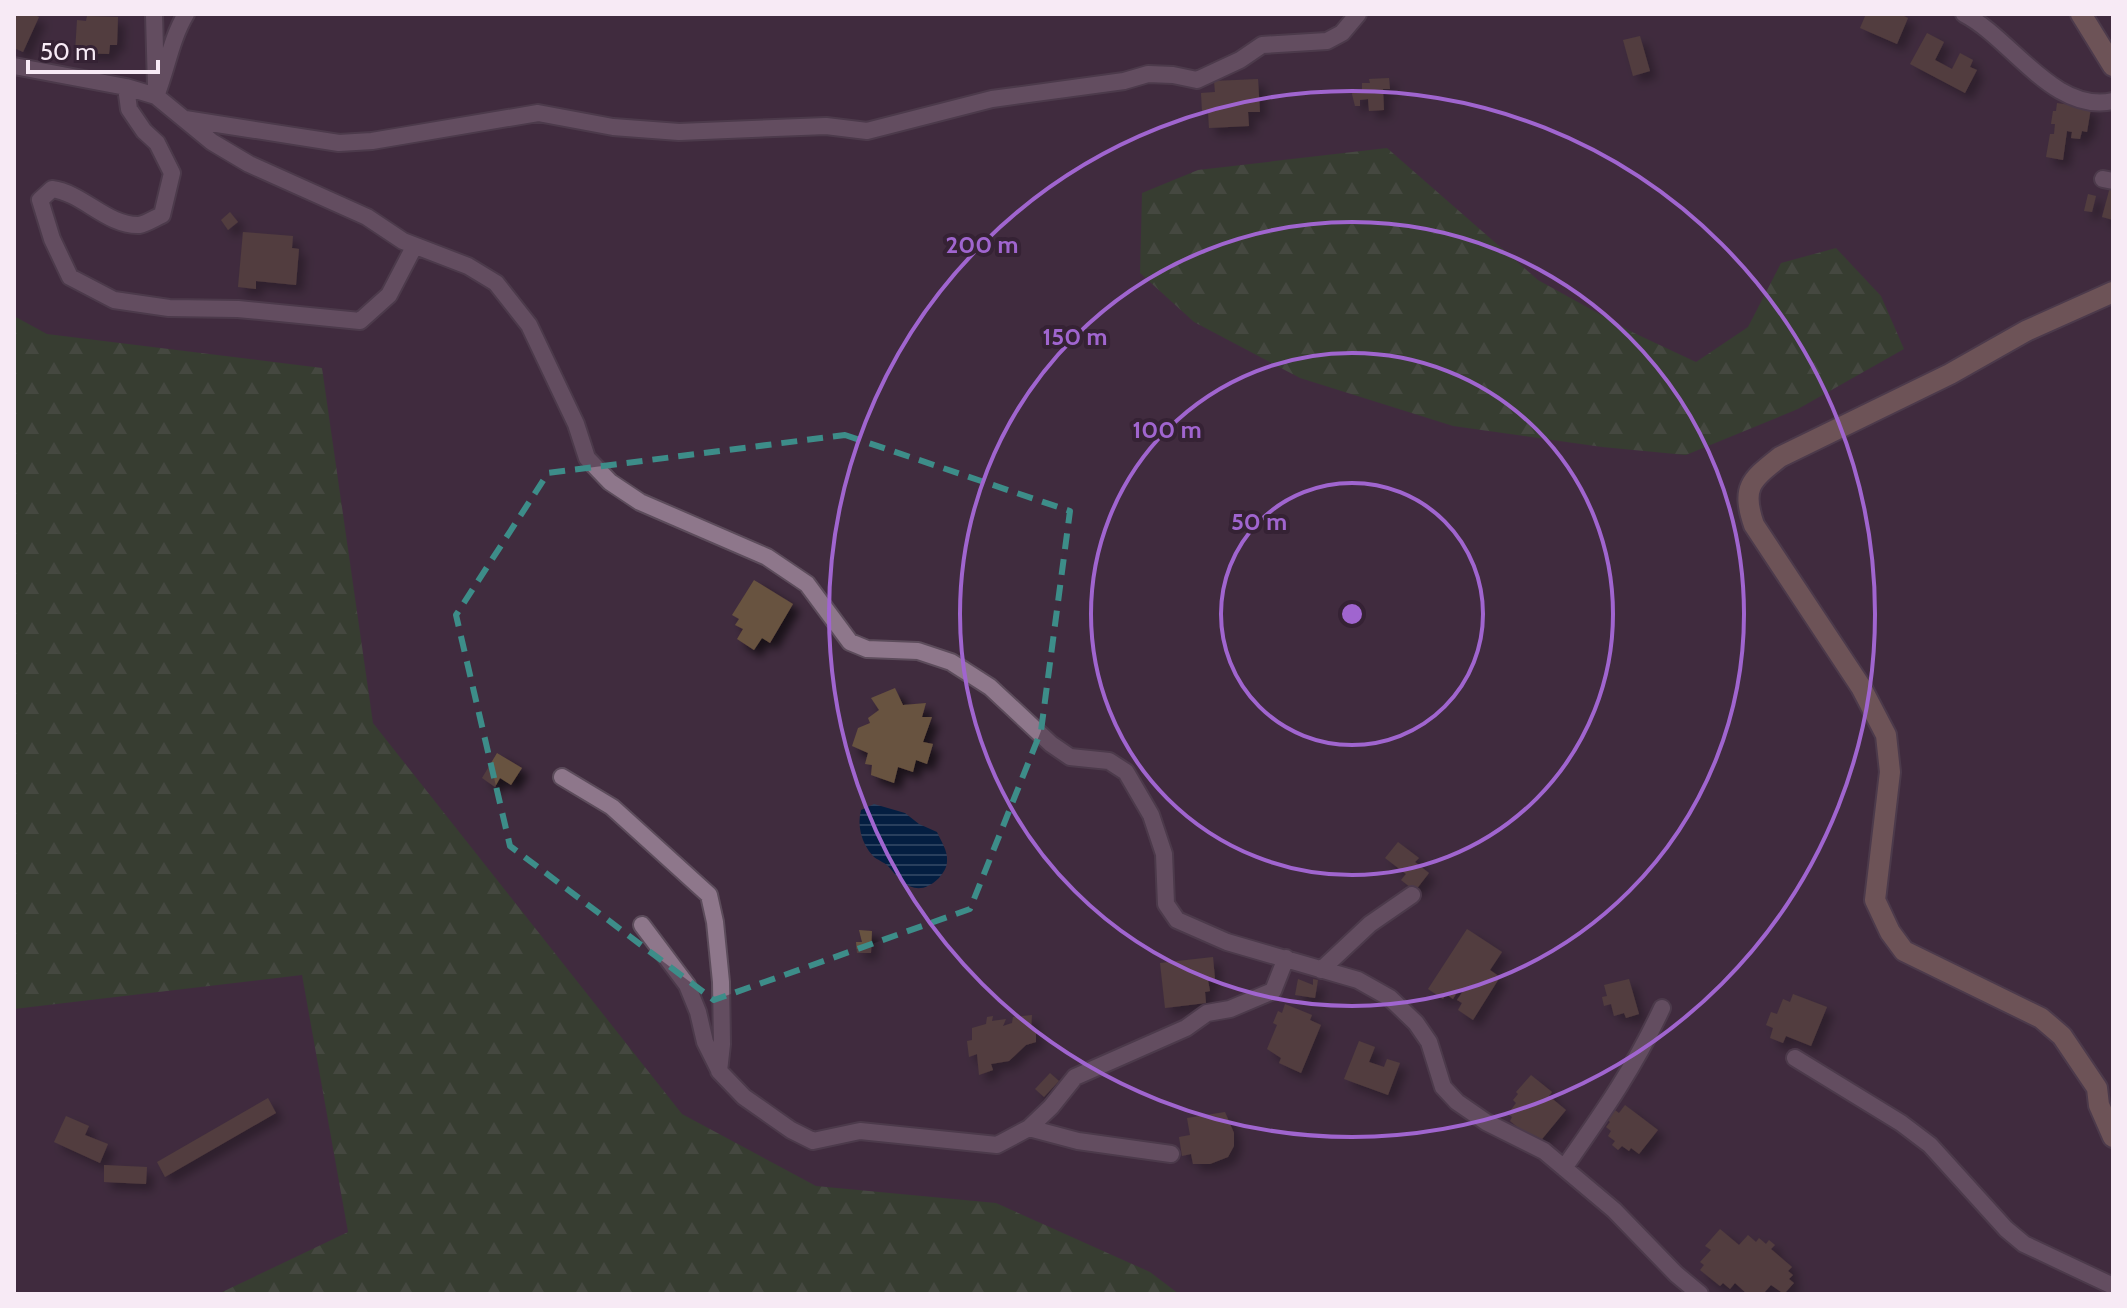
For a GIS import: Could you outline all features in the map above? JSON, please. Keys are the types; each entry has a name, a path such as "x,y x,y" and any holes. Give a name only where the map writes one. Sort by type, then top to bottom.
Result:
{"main road":[{"path":"2081,14 2113,66"},
{"path":"2113,292 2026,331 1950,374 1780,457 1757,475 1749,491 1747,505 1754,525 1861,687 1886,735 1890,772 1875,900 1890,932 1904,951 2041,1018 2062,1036 2097,1088 2099,1105 2113,1137"}],"street":[{"path":"154,14 156,96"},
{"path":"156,96 168,65 175,31 186,14"},
{"path":"183,119 339,143 372,141 538,113 613,127 679,132 826,126 867,131 992,99 1124,81 1148,74 1197,80 1240,60 1262,45 1327,41 1342,33 1358,14"},
{"path":"1964,14 1977,20 2006,44 2052,88 2078,98 2106,103 2113,101"},
{"path":"14,66 126,87 156,96 212,142 249,164 367,217 414,247 468,266 496,283 529,325 553,372 587,458 610,482 640,502 767,557 807,584 850,642 867,649 918,651 951,662 990,687 1051,744 1070,757 1109,761 1126,772 1151,815 1164,854 1166,904 1177,920 1227,942 1358,980 1390,998 1416,1023 1429,1042 1443,1087 1457,1102 1486,1122 1544,1151 1614,1210 1676,1274 1700,1294"},
{"path":"126,87 129,109 144,131 157,143 172,173 162,215 140,225 113,218 64,190 52,189 40,200 52,239 70,277 114,300 169,308 238,309 360,321 389,295 414,247"},
{"path":"562,777 612,807 709,895 721,982 719,1071"},
{"path":"1321,970 1370,924 1412,895"},
{"path":"642,925 687,985 705,1042 719,1071 744,1097 791,1130 813,1141 860,1131 997,1145 1029,1128 1075,1077 1186,1028 1207,1013 1230,1009 1273,991 1286,958"},
{"path":"1564,1168 1617,1094 1662,1008"},
{"path":"1795,1058 1901,1123 1930,1145 2006,1229 2024,1244 2113,1286"},
{"path":"1029,1128 1078,1141 1171,1154"}],"highlighted area":[{"path":"845,435 1070,511 1041,731 970,909 714,1000 510,846 456,615 548,473"}],"green space":[{"path":"1387,148 1538,280 1632,332 1696,362 1748,327 1781,263 1836,248 1881,296 1904,349 1798,409 1686,455 1602,447 1453,426 1300,378 1194,322 1140,273 1142,193 1198,170"},
{"path":"14,316 47,334 322,368 373,723 682,1114 816,1186 996,1203 1150,1272 1179,1294 218,1294 348,1232 302,975 14,1009"}],"water":[{"path":"874,804 905,813 937,832 947,857 946,868 939,878 924,888 911,887 869,851 861,834 860,816 861,810"}],"building":[{"path":"14,14 39,17 23,52 14,48"},
{"path":"1866,14 1900,14 1908,18 1897,44 1860,28"},
{"path":"87,16 118,17 117,45 110,45 109,54 75,53 77,20 86,21"},
{"path":"1927,33 1944,42 1935,60 1952,69 1960,53 1973,60 1970,67 1977,70 1965,93 1910,64"},
{"path":"1640,36 1650,71 1633,76 1623,40"},
{"path":"1389,78 1390,89 1383,89 1384,110 1369,111 1368,99 1360,100 1360,106 1355,106 1351,90 1362,90 1362,83 1370,83 1369,79"},
{"path":"1258,79 1260,112 1248,112 1249,126 1209,128 1208,111 1202,111 1201,93 1215,92 1214,81"},
{"path":"2057,103 2091,108 2087,132 2082,131 2080,139 2071,138 2072,132 2067,131 2063,160 2046,157 2050,134 2054,134 2055,124 2051,124"},
{"path":"2110,187 2113,188 2113,220 2102,217"},
{"path":"2088,194 2096,196 2092,212 2084,211"},
{"path":"230,212 238,222 228,230 221,220"},
{"path":"243,232 293,236 292,248 299,249 296,285 256,281 256,289 238,287"},
{"path":"754,580 793,604 770,643 762,638 754,650 737,639 743,629 735,625 739,619 732,615"},
{"path":"895,688 903,705 926,703 922,717 932,717 923,742 933,744 927,764 916,760 913,772 898,767 894,783 871,775 872,765 865,764 868,753 852,746 858,728 870,723 868,718 879,710 871,698"},
{"path":"497,753 522,768 511,785 500,778 495,787 482,778"},
{"path":"1398,842 1419,858 1415,862 1429,873 1415,891 1401,880 1406,874 1385,858"},
{"path":"1467,929 1502,952 1490,970 1500,977 1473,1020 1458,1010 1462,1003 1457,1000 1463,991 1459,989 1453,999 1446,994 1443,999 1428,989"},
{"path":"859,930 872,931 871,953 857,953 856,942 862,942"},
{"path":"1213,957 1215,979 1208,980 1210,991 1205,992 1206,1003 1165,1008 1160,963"},
{"path":"1298,979 1313,985 1313,979 1318,980 1315,998 1295,995"},
{"path":"1629,979 1639,1014 1626,1018 1624,1013 1614,1016 1611,1004 1604,1006 1602,997 1607,996 1604,985"},
{"path":"1793,994 1827,1007 1811,1046 1786,1036 1783,1043 1770,1038 1773,1028 1766,1025 1771,1012 1777,1014 1783,999 1790,1002"},
{"path":"1285,1004 1312,1015 1310,1020 1321,1025 1301,1073 1279,1063 1281,1058 1267,1049 1277,1025 1273,1023"},
{"path":"1032,1015 1031,1028 1036,1028 1036,1042 1026,1045 1009,1061 991,1064 993,1070 979,1075 977,1054 969,1057 967,1041 972,1040 972,1028 986,1024 987,1017 993,1016 992,1021 1006,1019 1003,1026 1012,1023 1013,1017"},
{"path":"1359,1041 1375,1047 1369,1062 1384,1067 1387,1059 1400,1063 1388,1095 1344,1079"},
{"path":"1050,1073 1059,1081 1044,1097 1035,1089"},
{"path":"1531,1075 1552,1092 1549,1096 1566,1110 1538,1144 1510,1121 1512,1117 1508,1114 1516,1103 1513,1100 1518,1094 1516,1092"},
{"path":"268,1098 276,1113 165,1177 157,1162"},
{"path":"1625,1105 1658,1130 1639,1154 1622,1146 1618,1150 1612,1145 1615,1141 1608,1136 1611,1131 1606,1127 1610,1122 1605,1118 1612,1108 1619,1113"},
{"path":"1225,1112 1234,1133 1234,1146 1228,1157 1210,1164 1193,1164 1191,1154 1182,1156 1179,1137 1190,1135 1187,1118"},
{"path":"66,1116 89,1126 85,1135 108,1144 100,1163 54,1142"},
{"path":"104,1165 147,1167 146,1184 104,1182"},
{"path":"1720,1229 1739,1245 1748,1235 1756,1242 1759,1238 1766,1244 1769,1240 1775,1245 1771,1249 1792,1267 1788,1271 1793,1275 1789,1279 1794,1283 1784,1294 1771,1285 1763,1294 1746,1293 1735,1283 1730,1289 1723,1283 1720,1286 1700,1270 1704,1265 1700,1262 1711,1250 1705,1246"}]}
